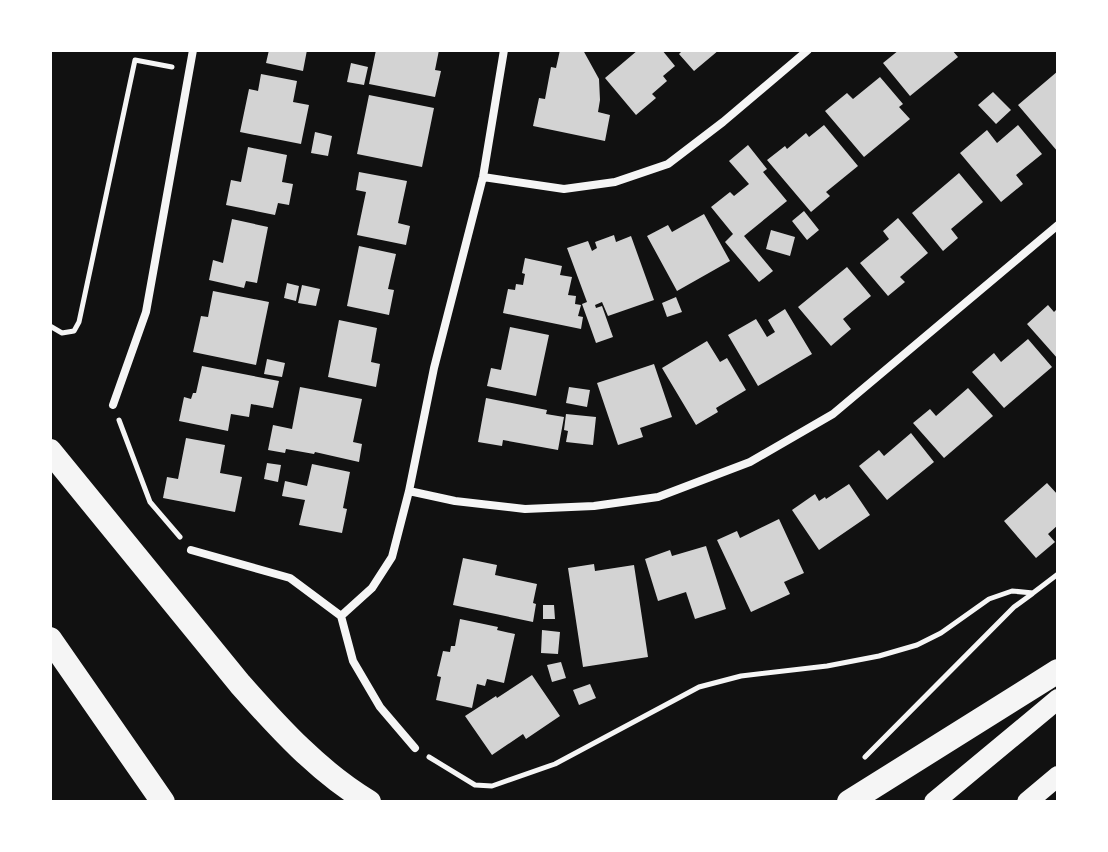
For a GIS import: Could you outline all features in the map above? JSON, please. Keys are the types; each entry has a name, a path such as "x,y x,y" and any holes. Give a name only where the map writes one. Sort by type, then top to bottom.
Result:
{"highway":[{"path":"50,451 270,718 328,773 369,802"},
{"path":"50,639 163,802"},
{"path":"849,802 1058,671"}],"main road":[{"path":"934,802 1058,699"},
{"path":"1027,802 1058,776"}],"street":[{"path":"113,405 146,312 193,50"},
{"path":"341,616 372,588 392,557 434,368 483,177 504,50"},
{"path":"483,177 564,189 615,182 668,164 808,50"},
{"path":"409,491 455,501 525,509 594,506 658,497 750,462 833,414 1058,225"},
{"path":"191,550 290,578 341,616 353,661 380,707 415,748"}],"path":[{"path":"50,326 62,333 74,331 79,322 135,60 190,70"},
{"path":"113,405 150,502 191,550"},
{"path":"858,763 1014,607 1058,574"},
{"path":"415,748 475,785 492,786 555,764 699,687 741,676 827,666 879,656 917,645 941,633 989,599 1012,591 1033,593"}],"building":[{"path":"269,50 307,50 303,71 266,63"},
{"path":"376,50 439,50 435,70 441,71 435,97 369,84"},
{"path":"560,50 583,50 599,79 598,112 610,115 605,141 533,126 539,98 545,99 551,67 556,68"},
{"path":"638,50 662,50 675,66 663,76 667,81 652,94 656,98 636,115 605,78"},
{"path":"680,50 719,50 694,71 679,54"},
{"path":"899,50 952,50 958,57 910,96 883,63"},
{"path":"351,63 368,67 364,85 347,82"},
{"path":"1058,71 1058,152 1018,105"},
{"path":"261,74 297,81 293,102 309,105 301,144 240,132 249,89 258,91"},
{"path":"880,77 903,104 899,107 910,119 864,157 825,111 847,93 853,99"},
{"path":"993,92 1011,110 996,124 978,105"},
{"path":"369,95 434,108 422,167 357,154"},
{"path":"824,125 858,166 826,192 830,196 811,212 767,160 806,133 809,137"},
{"path":"1018,125 1042,154 1016,175 1023,184 1001,202 960,153 987,130 997,143"},
{"path":"315,132 332,136 328,156 311,153"},
{"path":"748,145 767,169 763,172 787,201 744,236 773,271 759,282 725,242 733,234 711,207 730,192 734,196 749,184 729,161"},
{"path":"248,147 287,155 282,182 293,184 289,205 278,203 275,215 226,205 231,180 241,182"},
{"path":"359,172 407,181 398,223 410,226 406,245 357,235 366,192 356,190"},
{"path":"959,173 983,202 951,229 958,238 943,251 912,213"},
{"path":"804,211 819,230 807,240 792,221"},
{"path":"704,214 730,261 677,291 647,236 668,225 672,232"},
{"path":"898,218 928,253 900,277 905,282 888,296 860,263 889,239 883,231"},
{"path":"232,219 268,227 257,283 246,281 244,288 209,280 213,260 223,263"},
{"path":"771,230 795,237 790,256 766,249"},
{"path":"614,235 616,242 631,236 654,300 608,316 602,302 595,305 596,308 602,306 613,337 596,343 582,304 587,302 567,248 588,241 592,251 597,248 595,242"},
{"path":"359,246 396,254 388,289 394,290 389,315 347,306"},
{"path":"525,258 562,266 560,275 572,277 568,295 576,296 575,304 581,305 578,316 583,317 581,329 503,313 508,289 515,290 516,284 523,285"},
{"path":"847,267 871,296 843,319 851,329 831,346 798,307"},
{"path":"287,283 299,286 296,301 284,298"},
{"path":"302,285 320,289 316,306 298,303"},
{"path":"213,291 269,302 256,365 193,352 201,316 208,317"},
{"path":"676,297 682,312 667,317 662,303"},
{"path":"1048,305 1054,312 1058,308 1058,359 1027,324"},
{"path":"785,309 812,354 758,386 728,335 756,319 767,337 775,332 768,320"},
{"path":"339,320 377,328 371,362 380,364 376,387 328,377"},
{"path":"510,327 549,335 536,396 487,386 491,368 501,370"},
{"path":"1028,339 1052,367 1004,408 972,372 994,353 1001,362"},
{"path":"707,341 720,362 727,358 746,390 716,408 718,412 696,425 662,368"},
{"path":"267,359 285,363 282,377 264,374"},
{"path":"654,364 672,417 640,428 643,437 618,445 597,383"},
{"path":"202,366 279,381 273,408 251,404 249,417 231,414 228,431 179,421 184,397 191,399 196,393"},
{"path":"300,387 362,399 353,442 362,444 359,462 315,452 268,450 273,425 292,429"},
{"path":"569,387 590,390 587,407 566,403"},
{"path":"968,388 993,416 944,458 913,423 930,409 936,416"},
{"path":"486,398 547,410 546,414 564,417 558,450 503,440 502,446 478,442"},
{"path":"566,414 596,417 593,445 566,442"},
{"path":"911,433 934,462 887,500 859,466 879,450 884,456"},
{"path":"186,438 225,445 220,473 242,477 235,512 163,498 167,477 178,479"},
{"path":"267,463 281,465 278,482 264,479"},
{"path":"312,464 350,472 342,533 299,525 305,500 282,496 285,481 307,486"},
{"path":"1047,483 1058,495 1058,525 1048,534 1055,542 1036,558 1004,521"},
{"path":"849,484 870,515 819,550 792,510 815,494 819,501 826,499"},
{"path":"779,519 804,573 784,582 790,594 751,612 717,540 737,531 740,538"},
{"path":"706,546 726,609 695,619 686,592 658,601 645,559 670,550 672,556"},
{"path":"463,558 497,565 495,575 537,584 533,622 453,605"},
{"path":"594,564 595,571 634,565 648,657 583,667 568,568"},
{"path":"543,605 554,605 555,619 543,619"},
{"path":"460,619 515,634 504,683 487,679 485,686 477,684 472,708 436,700 441,677 437,676 443,651 450,652 451,646 455,646"},
{"path":"542,630 560,632 558,654 541,653"},
{"path":"561,662 566,678 552,682 547,665"},
{"path":"532,675 560,716 526,739 523,734 492,755 465,716"},
{"path":"590,684 596,698 579,705 573,690"}]}
